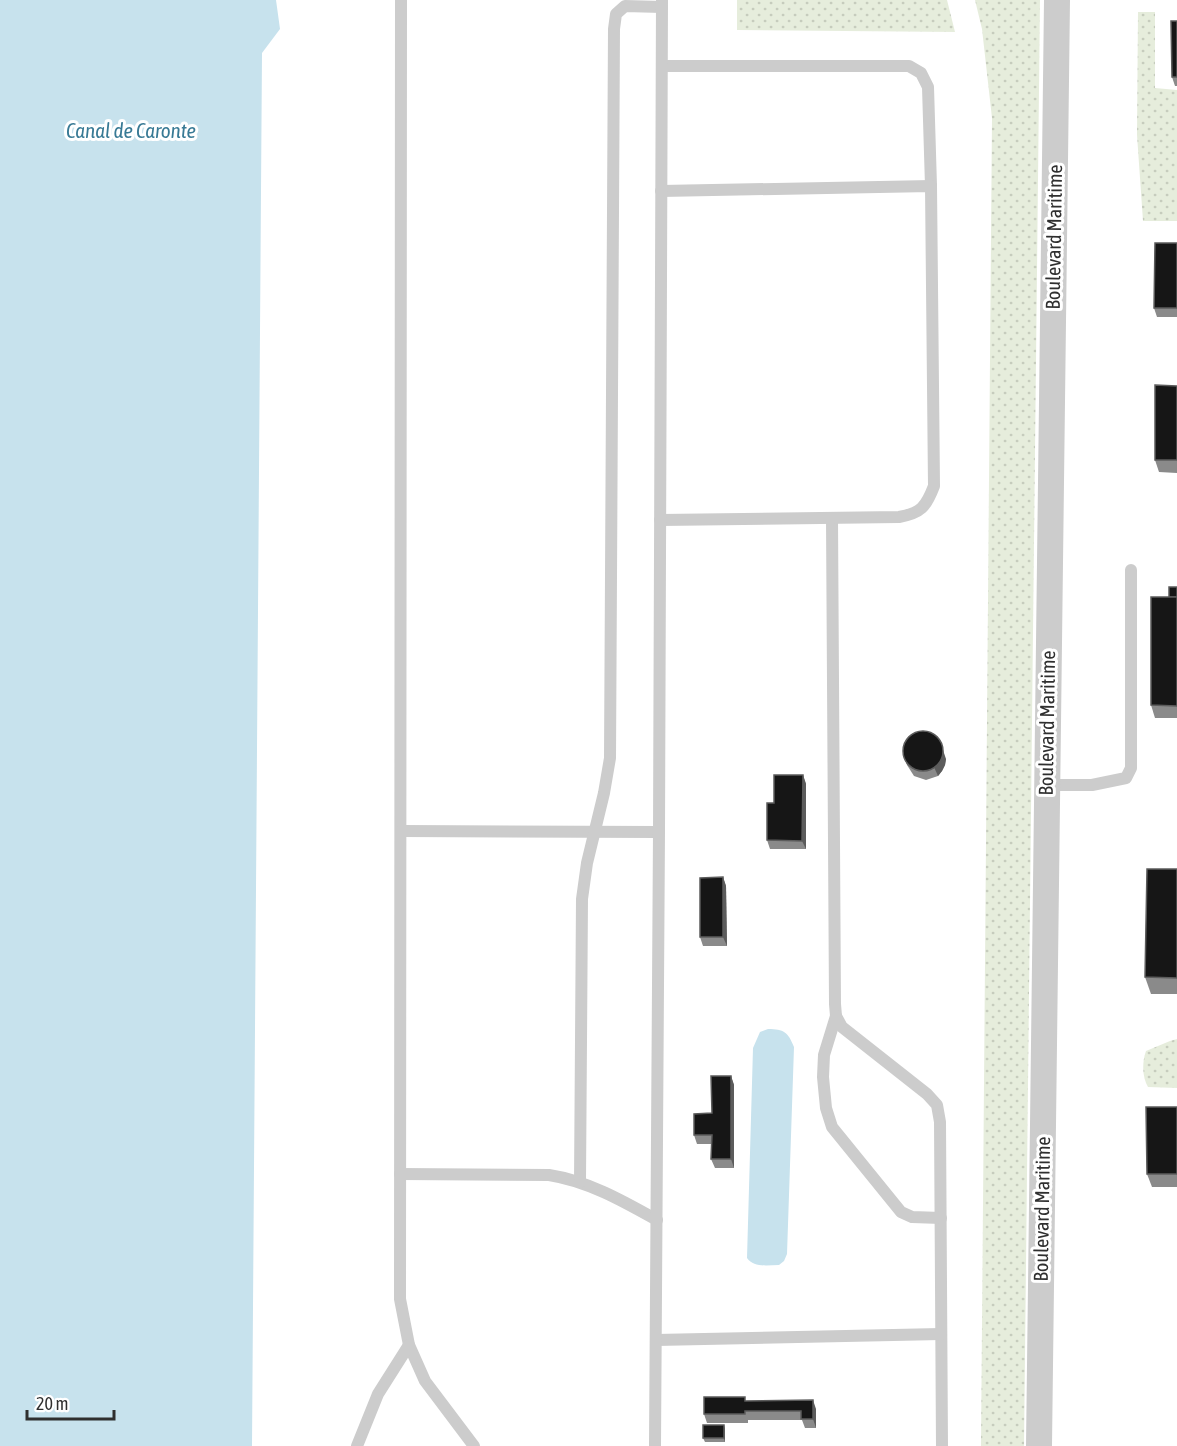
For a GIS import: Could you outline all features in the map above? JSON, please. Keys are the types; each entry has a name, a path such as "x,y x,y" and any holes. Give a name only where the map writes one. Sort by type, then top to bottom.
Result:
{"street":[{"name":"Boulevard Maritime","path":"1039,1446 1057,0"}],"lane":[{"path":"401,0 400,1299 409,1346 425,1381 474,1446"},
{"path":"580,1182 582,899 587,863 610,758 614,29 616,14 625,6 662,3 660,832 655,1446"},
{"path":"660,520 899,517 914,514 928,502 934,486 932,186 928,87 921,73 909,66 662,66"},
{"path":"661,191 932,186"},
{"path":"832,519 836,1016 824,1055 823,1077 826,1108 832,1128 901,1212 912,1217 940,1218"},
{"path":"1046,785 1092,785 1126,778 1131,768 1131,570"},
{"path":"400,831 660,832"},
{"path":"836,1016 842,1027 927,1094 937,1105 940,1122 942,1446"},
{"path":"400,1174 564,1177 598,1190 657,1220"},
{"path":"656,1340 941,1334"},
{"path":"357,1446 378,1394 409,1346"}],"green space":[{"path":"737,0 947,0 955,32 737,30"},
{"path":"975,0 1040,0 1024,1446 981,1446 992,118 982,29"},
{"path":"1138,12 1155,12 1155,88 1177,90 1177,221 1143,221 1137,135"},
{"path":"1177,1039 1177,1088 1148,1087 1143,1069 1146,1051"}],"water":[{"name":"Canal de Caronte","path":"0,0 276,0 280,29 262,53 252,1446 0,1446"},
{"path":"768,1029 785,1032 794,1047 787,1254 779,1265 757,1265 747,1258 753,1048 760,1032"}],"building":[{"path":"1171,21 1177,21 1177,77 1172,77"},
{"path":"1155,243 1177,243 1177,308 1154,308"},
{"path":"1155,385 1177,386 1177,460 1155,460"},
{"path":"1169,587 1177,587 1177,597 1169,597"},
{"path":"1151,597 1177,597 1177,706 1151,705"},
{"path":"923,731 937,737 943,751 937,765 923,771 909,765 903,751 909,737"},
{"path":"774,775 803,775 802,841 767,840 767,803 774,803"},
{"path":"1147,869 1177,869 1177,978 1145,977"},
{"path":"723,877 723,937 700,937 700,878"},
{"path":"711,1076 731,1076 731,1159 711,1159 712,1135 694,1135 694,1114 712,1113"},
{"path":"1146,1107 1177,1107 1177,1174 1147,1174"},
{"path":"704,1397 745,1397 745,1401 813,1400 813,1419 801,1419 801,1411 704,1414"},
{"path":"703,1425 724,1425 724,1438 703,1438"}]}
